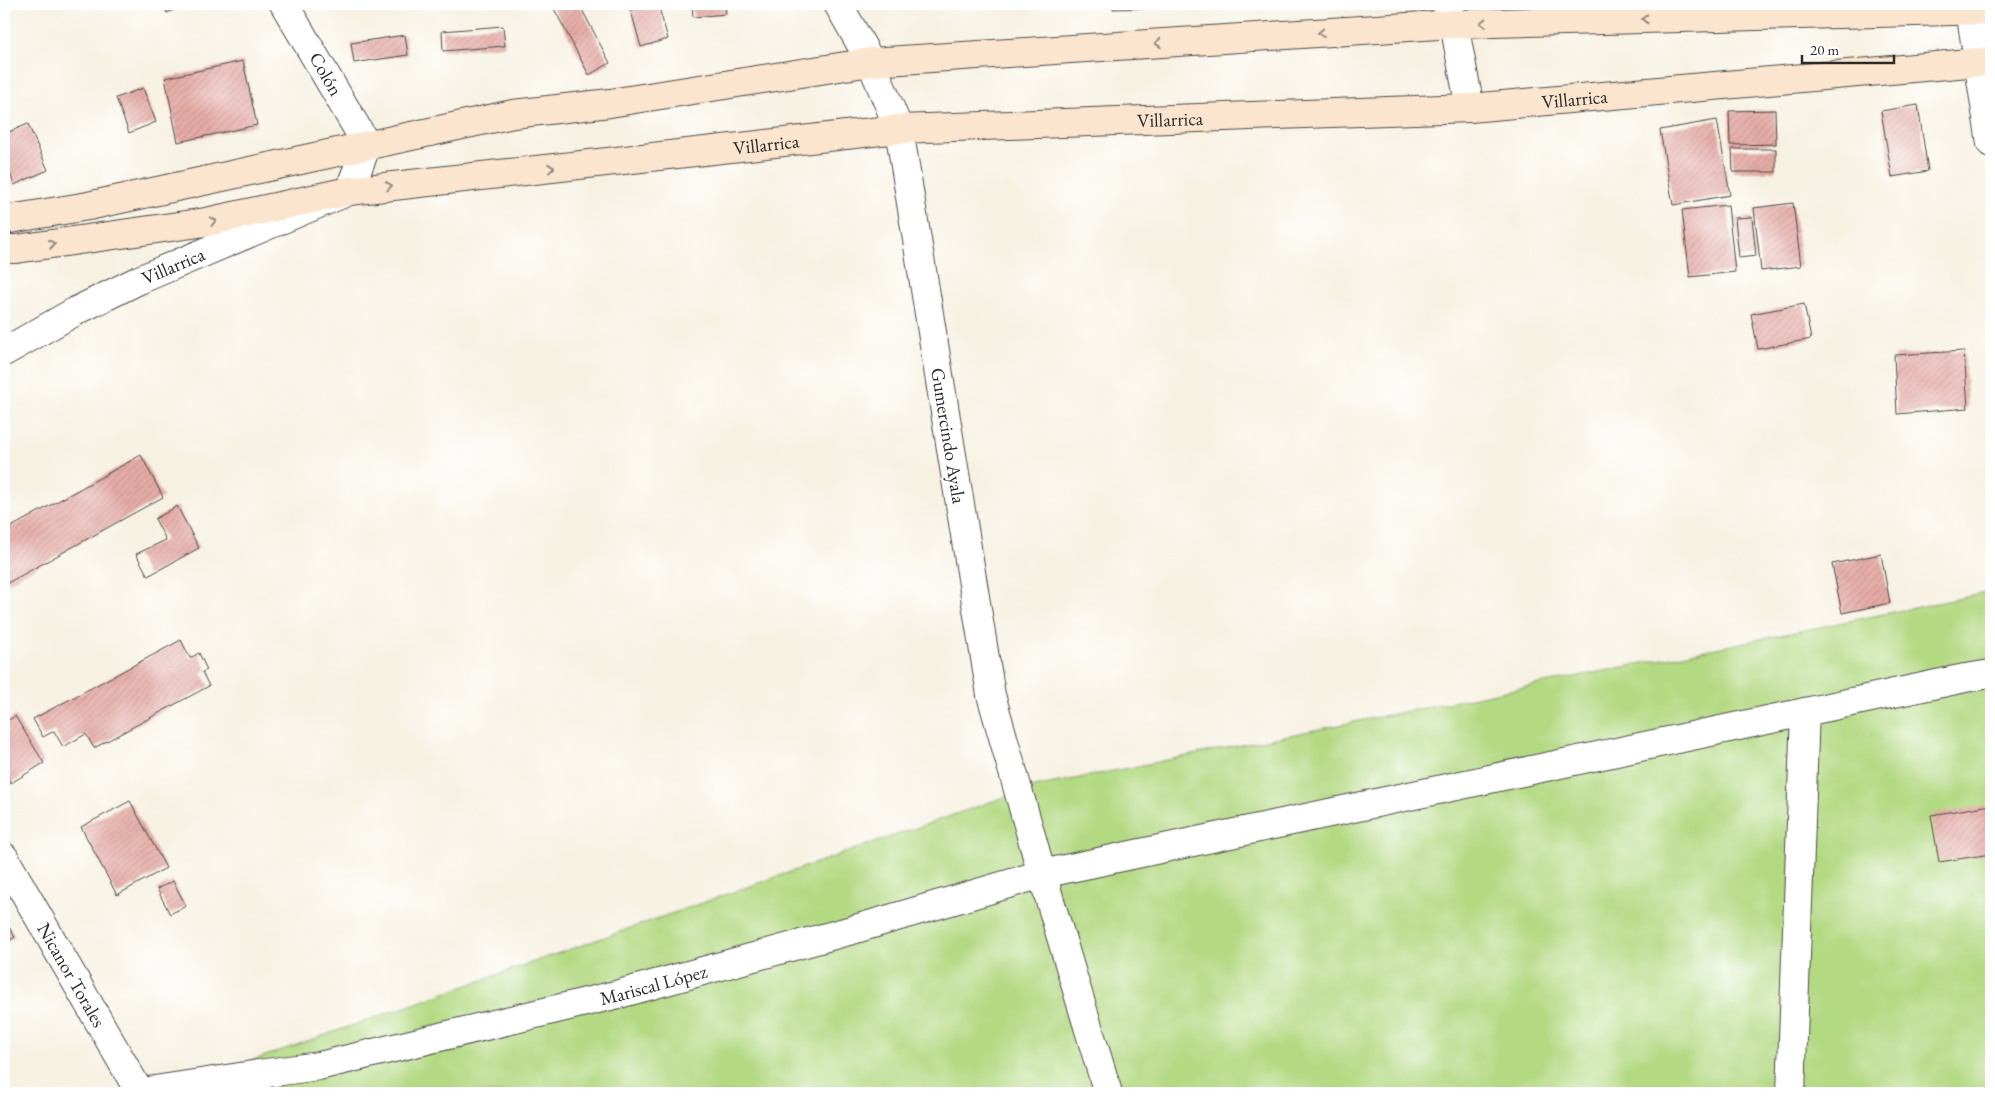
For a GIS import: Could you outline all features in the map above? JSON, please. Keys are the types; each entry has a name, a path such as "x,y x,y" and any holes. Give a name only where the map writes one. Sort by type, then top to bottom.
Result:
{"street":[{"name":"Colón","path":"284,4 367,145"},
{"name":"Gumercindo Ayala","path":"838,4 871,62 899,129 991,695 1042,874 1108,1093"},
{"path":"4,220 88,206 513,114 610,103 871,62 1450,14 1976,8 1985,62 1991,144"},
{"path":"1450,14 1470,108"},
{"name":"Villarrica","path":"4,249 16,249 206,222 349,191 899,129 1470,108 1985,62"},
{"path":"349,191 367,145"},
{"name":"Villarrica","path":"4,352 76,311 139,280 349,191"},
{"name":"Mariscal López","path":"138,1093 257,1084 318,1066 619,994 852,930 1042,874 1991,674"},
{"path":"1792,1093 1805,712"},
{"name":"Nicanor Torales","path":"4,857 138,1093"}],"green space":[{"path":"1991,592 1991,1093 173,1093 171,1089 1030,788"}],"building":[{"path":"163,4 186,4 167,13"},
{"path":"579,4 610,63 589,75 552,5"},
{"path":"629,4 658,4 668,39 641,47"},
{"path":"692,4 725,4 726,14 693,17"},
{"path":"1113,4 1157,4 1157,8 1113,9"},
{"path":"1173,4 1191,4 1191,5 1173,6"},
{"path":"1245,4 1245,6 1226,5"},
{"path":"503,26 505,46 443,51 442,31"},
{"path":"405,35 408,55 354,63 351,43"},
{"path":"243,61 257,125 178,142 165,78"},
{"path":"143,88 156,122 129,133 116,98"},
{"path":"1918,105 1928,171 1892,177 1881,111"},
{"path":"1775,110 1776,144 1730,145 1729,111"},
{"path":"1717,120 1730,195 1673,205 1660,130"},
{"path":"28,124 48,170 14,185 4,156 4,134"},
{"path":"1732,149 1776,149 1776,172 1733,172"},
{"path":"1793,203 1801,266 1761,271 1754,208"},
{"path":"1728,205 1735,272 1690,277 1682,210"},
{"path":"1752,217 1756,256 1739,258 1735,218"},
{"path":"1804,304 1811,339 1758,349 1751,314"},
{"path":"1964,351 1968,408 1897,414 1894,355"},
{"path":"141,455 163,497 4,585 4,531"},
{"path":"177,506 199,548 148,576 136,554 166,540 155,519"},
{"path":"1881,554 1890,603 1842,613 1832,564"},
{"path":"181,640 190,658 199,653 207,670 202,672 209,686 94,748 86,734 63,747 54,731 43,737 33,719"},
{"path":"15,716 44,763 11,783 4,771 4,723"},
{"path":"130,801 166,868 117,895 81,827"},
{"path":"1991,805 1991,854 1939,862 1931,815"},
{"path":"173,881 186,906 170,914 157,889"},
{"path":"4,919 15,937 4,944"}]}
